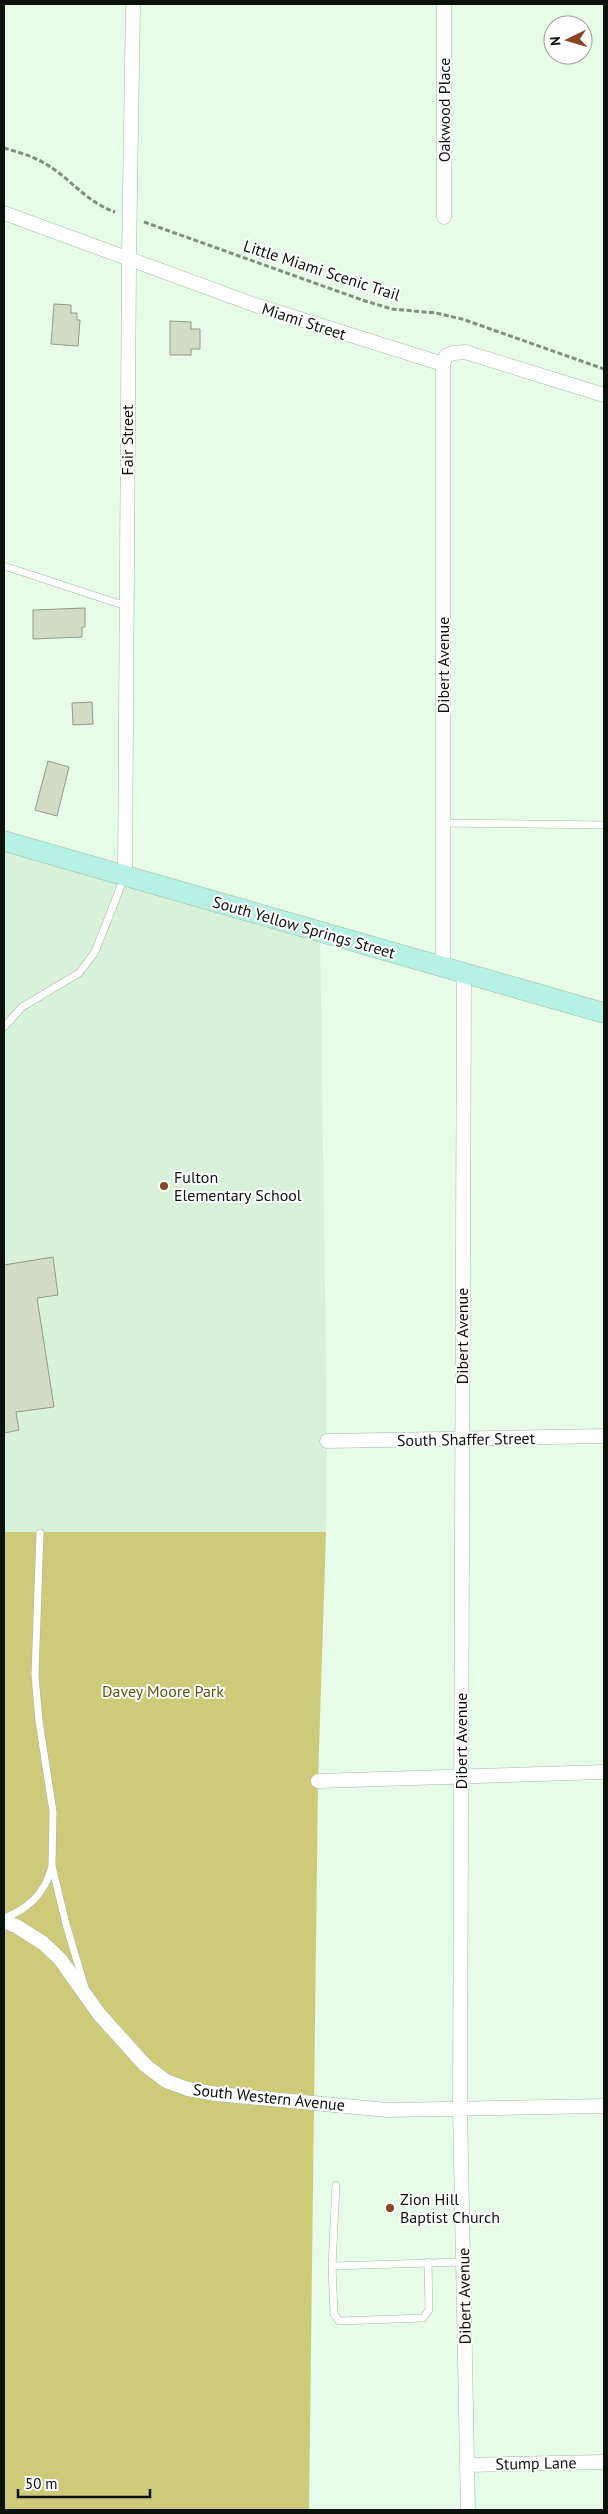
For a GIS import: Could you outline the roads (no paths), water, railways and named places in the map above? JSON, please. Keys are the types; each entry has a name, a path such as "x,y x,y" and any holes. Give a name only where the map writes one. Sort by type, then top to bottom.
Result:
{"main road":[{"name":"South Yellow Springs Street","path":"4,841 604,1013"}],"street":[{"name":"Fair Street","path":"125,876 129,257 133,4"},
{"name":"Oakwood Place","path":"444,4 444,217"},
{"name":"Miami Street","path":"4,213 254,304 443,364"},
{"path":"443,364 446,356 465,352 604,395"},
{"name":"Dibert Avenue","path":"443,364 443,966"},
{"name":"Dibert Avenue","path":"464,972 460,2109 468,2510"},
{"name":"South Shaffer Street","path":"327,1441 604,1436"},
{"path":"318,1781 604,1772"},
{"name":"South Western Avenue","path":"4,1920 48,1948 60,1959 99,2014 145,2065 166,2081 188,2089 217,2094 388,2110 604,2106"},
{"name":"Stump Lane","path":"467,2465 604,2462"}],"lane":[{"path":"4,566 126,606"},
{"path":"443,823 604,825"},
{"path":"4,1027 22,1007 79,973 95,952 125,876"},
{"path":"4,1920 16,1914 38,1895 48,1881 52,1866 53,1812 39,1721 35,1675 40,1533"},
{"path":"52,1866 66,1924 88,1998"},
{"path":"336,2185 332,2266 334,2314 339,2321 423,2318 429,2310 428,2262"},
{"path":"332,2266 463,2262"}],"place":[{"name":"Fulton Elementary School","path":"164,1186"},
{"name":"Zion Hill Baptist Church","path":"390,2208"}],"park label":[{"name":"Davey Moore Park","path":"163,1691"}]}
